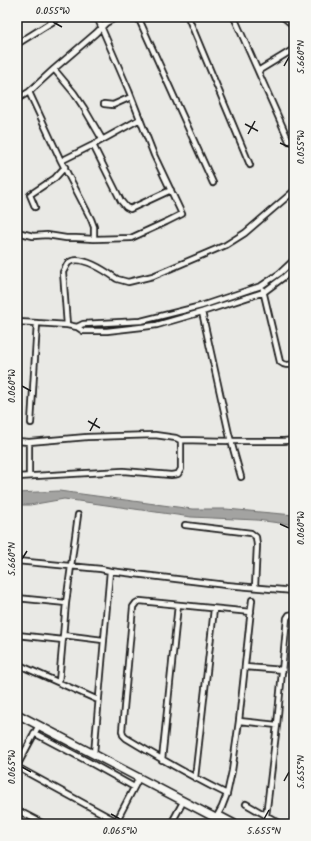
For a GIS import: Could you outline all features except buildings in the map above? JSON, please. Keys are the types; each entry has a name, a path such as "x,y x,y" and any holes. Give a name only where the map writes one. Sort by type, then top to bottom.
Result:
{"street":[{"path":"17,44 60,17"},
{"path":"17,232 33,236 47,235 66,238 131,238 182,214 154,155 97,17"},
{"path":"17,99 28,92 101,27 117,17"},
{"path":"138,17 213,183"},
{"path":"188,17 250,165"},
{"path":"234,17 289,141"},
{"path":"283,17 294,26"},
{"path":"258,71 294,49"},
{"path":"54,68 74,93 102,139"},
{"path":"28,92 91,219 94,227 94,239"},
{"path":"104,104 113,105 131,97"},
{"path":"61,161 140,119"},
{"path":"93,145 121,201 126,207 130,209 171,190"},
{"path":"35,207 30,195 55,178 65,167"},
{"path":"67,325 63,272 69,263 79,260 91,263 122,281 128,282 153,276 226,245 245,233 294,191"},
{"path":"77,327 83,324 147,319 201,306 261,286 280,273 294,260"},
{"path":"17,322 67,325 77,327 83,331 101,331 157,325 264,292 294,268"},
{"path":"261,286 264,292 280,362 283,365 294,364"},
{"path":"202,312 231,441 241,477"},
{"path":"31,423 37,322"},
{"path":"17,441 30,442 87,437 155,435 180,440 294,440"},
{"path":"17,477 123,471 171,476 178,474 181,469 180,440"},
{"path":"28,476 30,442"},
{"path":"58,682 66,603 78,515"},
{"path":"185,525 251,533 256,537 255,587"},
{"path":"17,561 294,591"},
{"path":"94,754 110,570"},
{"path":"17,598 66,603"},
{"path":"217,816 227,794 232,771 240,721 252,600"},
{"path":"227,794 162,760 123,735 122,731 133,607 140,601 250,612"},
{"path":"162,760 178,605"},
{"path":"195,778 214,609"},
{"path":"266,816 283,670 287,618 289,615 294,614"},
{"path":"17,635 63,640"},
{"path":"63,635 103,640"},
{"path":"17,664 98,700"},
{"path":"245,667 283,670"},
{"path":"17,714 184,802 237,824"},
{"path":"240,721 277,726"},
{"path":"39,725 17,766 115,822 139,778"},
{"path":"34,733 134,787"},
{"path":"172,824 184,802"},
{"path":"246,804 281,824"},
{"path":"17,810 44,824"},
{"path":"217,816 228,824"}],"shaded area":[{"path":"59,491 192,509 226,509 294,515 294,525 257,520 191,517 64,499 30,505 17,505 17,493"}]}
